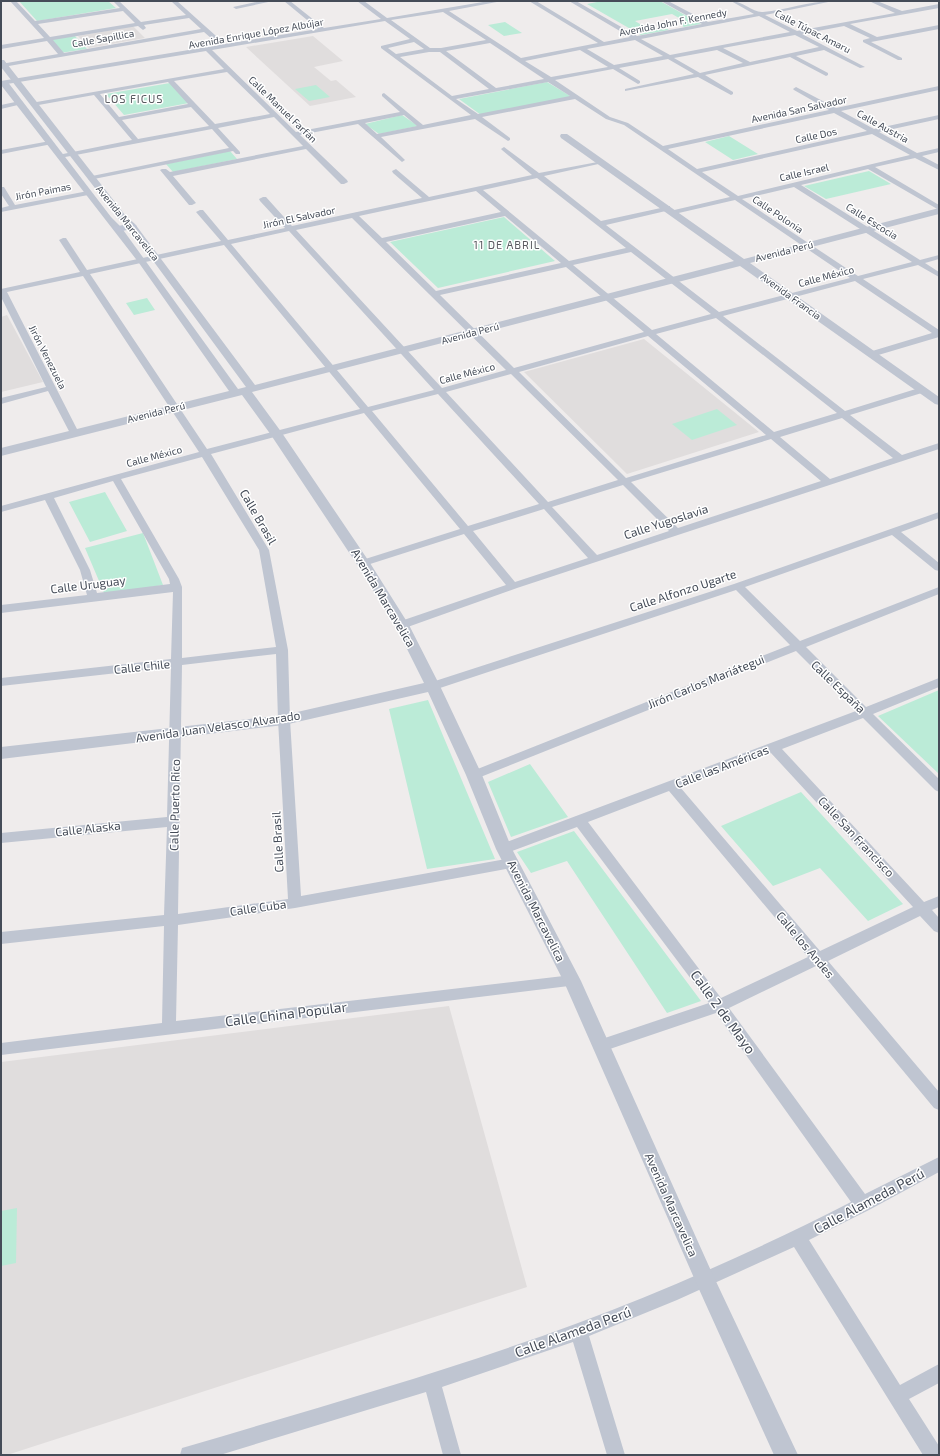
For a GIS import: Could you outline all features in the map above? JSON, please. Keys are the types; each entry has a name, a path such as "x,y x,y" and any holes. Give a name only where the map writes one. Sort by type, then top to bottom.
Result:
{"main road":[{"path":"108,219 122,217"},
{"path":"118,229 132,226"}],"street":[{"path":"13,1 62,54"},
{"path":"116,1 154,39"},
{"path":"174,1 224,47"},
{"path":"236,7 270,1"},
{"path":"287,1 323,30"},
{"path":"361,1 429,50"},
{"name":"Avenida Enrique López Albújar","path":"2,82 16,82 499,1"},
{"path":"532,1 603,44"},
{"path":"572,1 731,93"},
{"path":"664,1 707,24"},
{"name":"Calle Túpac Amaru","path":"734,1 862,67"},
{"name":"Avenida John F. Kennedy","path":"519,60 830,1"},
{"path":"872,1 901,13"},
{"path":"451,98 939,6"},
{"path":"34,24 124,9"},
{"name":"Calle Polonia","path":"444,10 608,118 626,124 663,148 939,334"},
{"path":"915,11 927,16"},
{"path":"1,47 190,16"},
{"path":"845,24 876,39"},
{"path":"900,59 865,41 939,27"},
{"name":"Calle Sapillica","path":"2,63 205,30"},
{"path":"416,40 383,47 508,139"},
{"path":"395,56 429,50 441,50 490,41"},
{"path":"582,48 638,82"},
{"path":"718,48 749,64"},
{"path":"627,90 825,48"},
{"name":"Calle Manuel Farfán","path":"208,50 344,182"},
{"path":"441,50 495,90"},
{"path":"790,55 826,74"},
{"name":"Avenida Marcavelica","path":"2,63 122,217 132,226 156,258 244,390"},
{"path":"33,104 229,70"},
{"path":"170,81 244,159"},
{"name":"Avenida Marcavelica","path":"2,82 20,103 108,219 118,229 276,433 363,563 402,625 433,686 474,775 504,849 572,981 704,1280 786,1455"},
{"name":"Calle Austria","path":"796,88 939,168"},
{"name":"Avenida San Salvador","path":"663,148 939,88"},
{"path":"96,93 136,141"},
{"path":"384,95 422,127"},
{"path":"376,136 576,97"},
{"path":"1,107 20,103"},
{"path":"117,119 193,105"},
{"path":"295,134 405,113"},
{"path":"60,156 275,115"},
{"name":"Calle Dos","path":"697,171 939,117"},
{"path":"360,122 402,160"},
{"name":"Avenida Francia","path":"564,136 939,402"},
{"path":"1,152 50,143"},
{"path":"168,175 308,147"},
{"path":"92,178 234,149"},
{"path":"504,149 901,459"},
{"name":"Calle Israel","path":"600,224 736,198 939,150"},
{"name":"Jirón El Salvador","path":"1,291 601,162"},
{"path":"159,165 192,203"},
{"path":"870,167 939,208"},
{"path":"396,171 427,200"},
{"name":"Calle Escocia","path":"795,184 939,275"},
{"path":"478,188 829,482"},
{"path":"1,189 13,207"},
{"name":"Jirón Paimas","path":"1,210 88,193"},
{"path":"263,199 595,559"},
{"name":"Avenida Perú","path":"1,452 331,369 939,211"},
{"path":"200,212 513,586"},
{"path":"380,241 507,213"},
{"path":"354,215 676,532"},
{"name":"Calle Brasil","path":"63,240 205,454 264,550 282,650 284,720 295,904"},
{"path":"434,294 632,249"},
{"name":"Calle México","path":"1,509 205,454 276,433 440,391 650,333 939,257"},
{"name":"Jirón Venezuela","path":"1,291 74,433"},
{"path":"872,354 939,334"},
{"path":"1,400 51,388"},
{"path":"363,563 545,505 922,390"},
{"name":"Calle Yugoslavia","path":"402,625 513,586 939,446"},
{"name":"Calle Puerto Rico","path":"116,478 177,587 178,663 169,1028"},
{"path":"48,496 85,570 93,597"},
{"name":"Calle Alfonzo Ugarte","path":"433,686 738,586 939,515"},
{"path":"894,530 939,568"},
{"name":"Calle España","path":"738,586 796,646 939,787"},
{"name":"Calle Uruguay","path":"1,609 177,587"},
{"name":"Jirón Carlos Mariátegui","path":"474,775 939,590"},
{"name":"Calle Chile","path":"1,682 282,650"},
{"name":"Calle las Américas","path":"504,849 864,713 939,682"},
{"name":"Avenida Juan Velasco Alvarado","path":"1,753 176,734 284,720 433,686"},
{"name":"Calle San Francisco","path":"773,747 939,927"},
{"name":"Calle los Andes","path":"672,786 939,1103"},
{"name":"Calle Alaska","path":"1,838 174,821"},
{"name":"Calle 2 de Mayo","path":"580,821 719,1006 863,1205"},
{"name":"Calle Cuba","path":"1,938 172,920 295,904 512,863"},
{"path":"601,1046 719,1006 939,901"},
{"name":"Calle China Popular","path":"1,1049 572,981"},
{"name":"Calle Alameda Perú","path":"189,1455 432,1382 579,1331 704,1280 798,1238 939,1164"},
{"path":"798,1238 934,1455"},
{"path":"579,1331 616,1455"},
{"path":"898,1396 939,1373"},
{"path":"432,1382 452,1455"}],"shaded area":[{"path":"133,26 145,38 89,48 78,36"},
{"path":"313,36 343,61 314,67 331,81 336,80 356,97 310,106 246,47"},
{"path":"7,315 43,382 1,392 1,317"},
{"path":"644,339 759,432 627,474 524,372"},
{"path":"449,1006 527,1287 7,1455 1,1455 1,1062"}],"green space":[{"path":"19,1 108,1 116,8 37,21"},
{"path":"602,1 660,1 701,24 684,27 679,24 686,22 672,14 635,21 650,30 664,27 669,30 641,35 587,4"},
{"path":"505,22 522,33 504,36 488,25"},
{"path":"74,35 87,49 60,53 49,39"},
{"path":"547,82 572,97 481,115 459,99"},
{"path":"170,83 189,103 124,115 106,94"},
{"path":"316,85 330,97 309,101 295,89"},
{"path":"402,115 418,126 379,134 365,124"},
{"path":"729,136 758,154 733,160 705,142"},
{"path":"230,151 237,159 173,172 166,164"},
{"path":"869,171 891,184 826,199 804,186"},
{"path":"504,217 555,261 438,288 390,242"},
{"path":"147,298 155,310 134,315 126,303"},
{"path":"717,409 737,425 692,440 672,424"},
{"path":"105,492 127,531 90,542 69,502"},
{"path":"143,533 163,585 105,595 85,548"},
{"path":"939,690 939,774 878,716"},
{"path":"428,700 495,859 427,869 389,709"},
{"path":"530,764 568,817 511,837 488,782"},
{"path":"801,792 903,904 868,921 820,868 773,886 721,826"},
{"path":"574,831 701,1001 667,1013 567,861 531,873 517,852"},
{"path":"17,1208 16,1263 1,1266 1,1211"}],"district":[{"name":"LOS FICUS","path":"134,99"},
{"name":"11 DE ABRIL","path":"507,245"}]}
